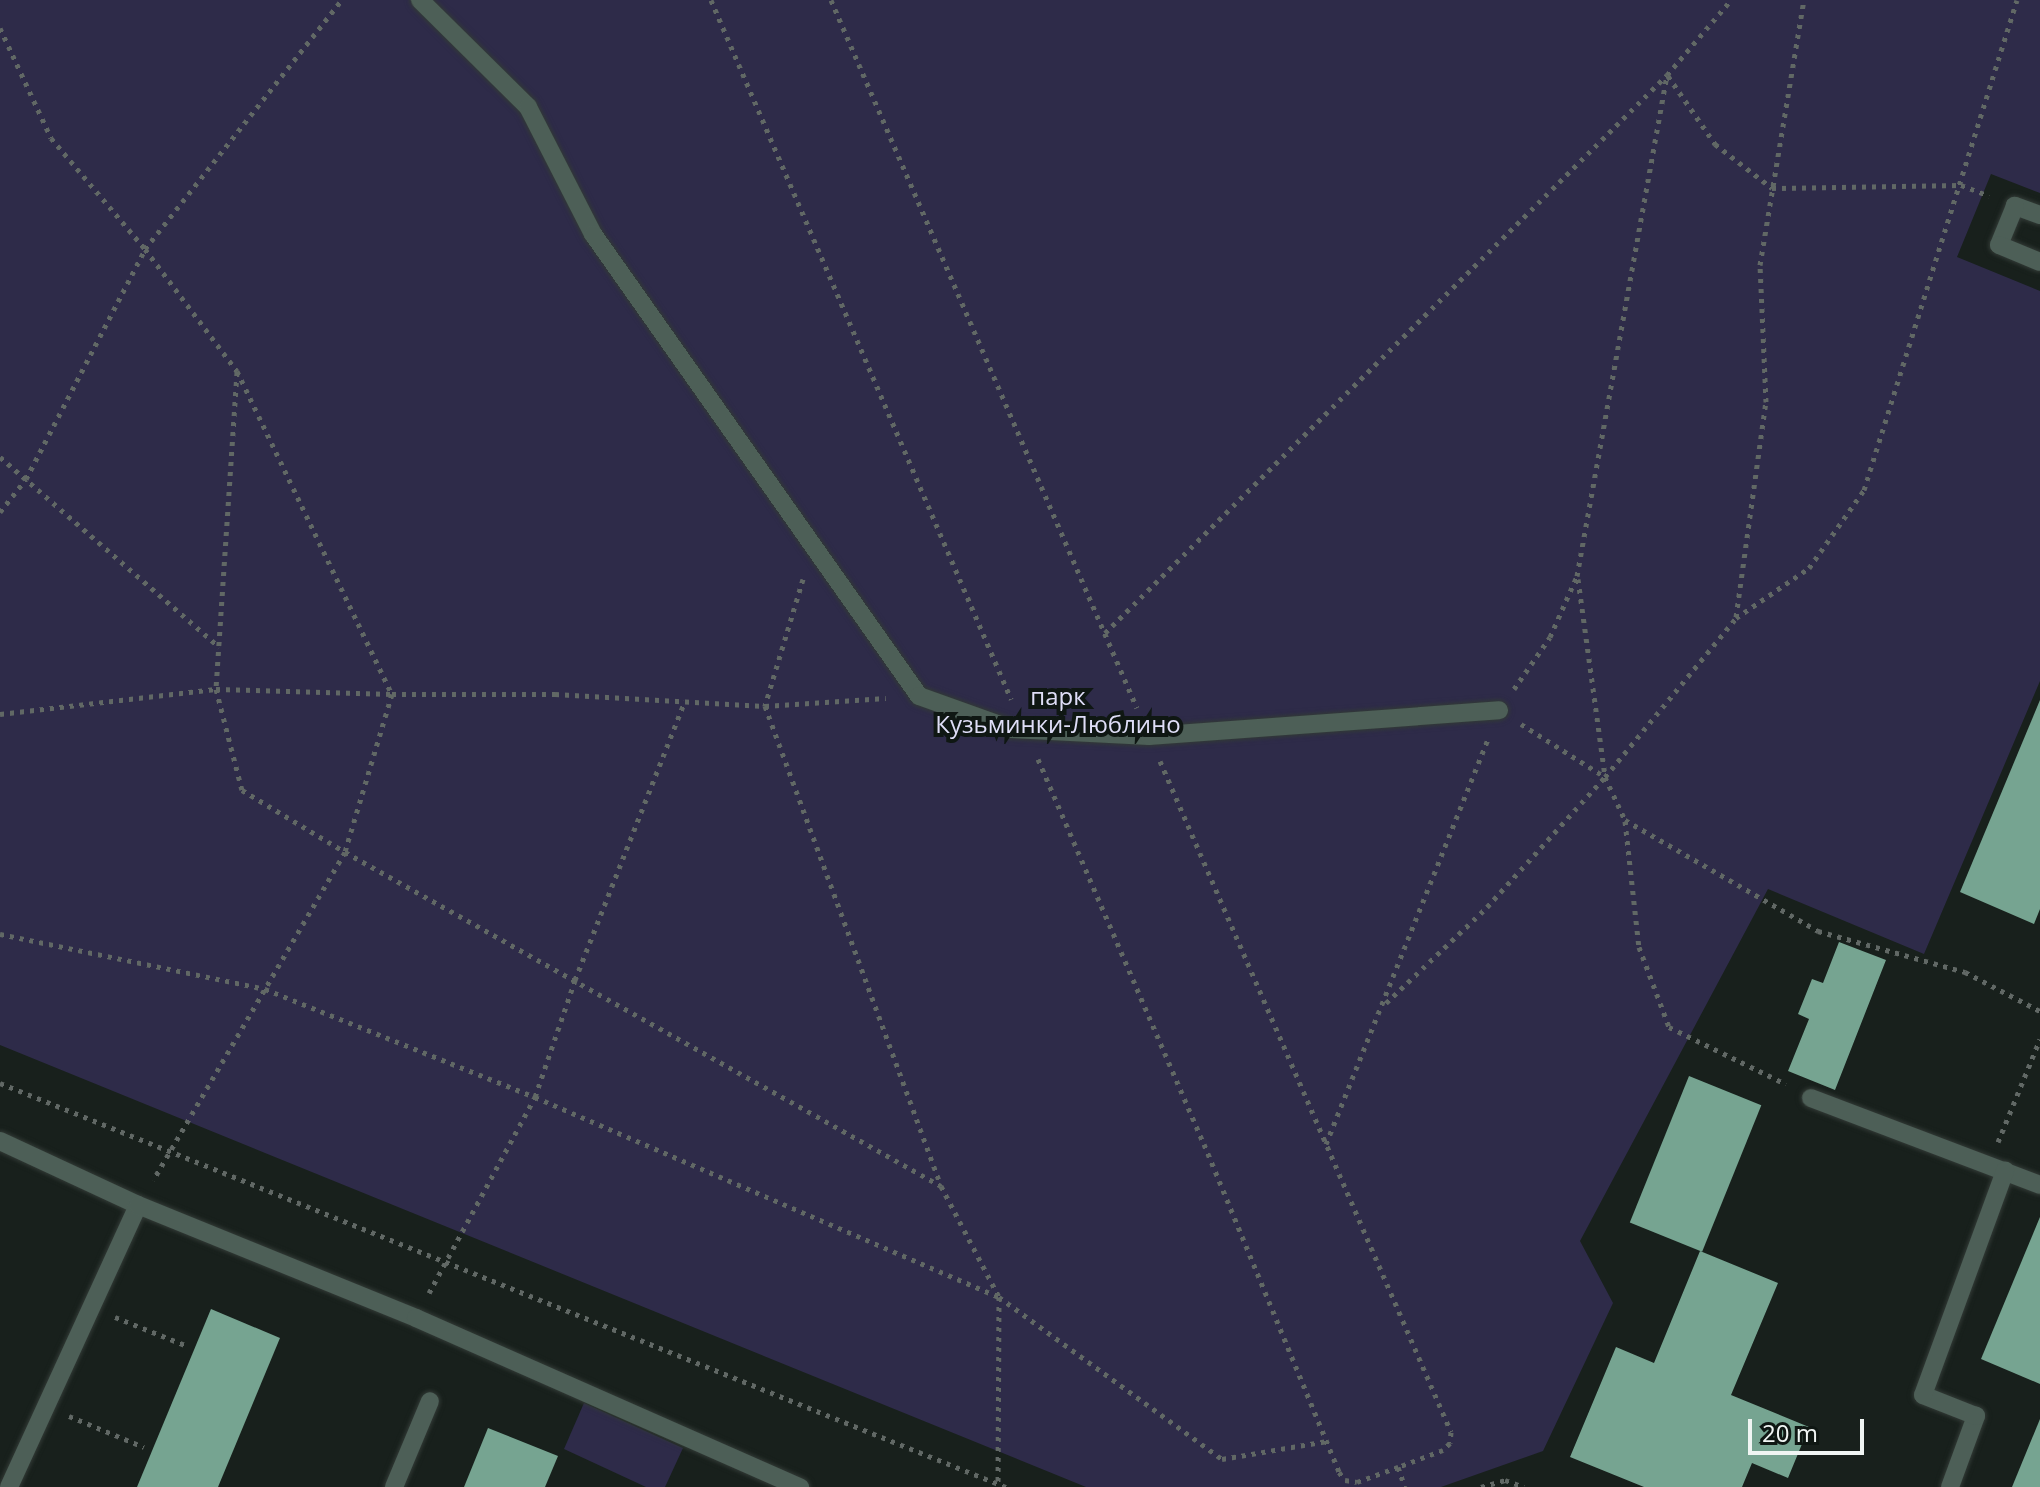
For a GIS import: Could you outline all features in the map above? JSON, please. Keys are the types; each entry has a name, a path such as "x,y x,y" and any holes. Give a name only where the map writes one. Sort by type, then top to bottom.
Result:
{"lane":[{"path":"420,0 528,107 593,234 919,696 1011,729 1163,736 1499,710"},
{"path":"2040,215 2015,206 1999,245 2040,262"},
{"path":"1811,1098 2040,1185"},
{"path":"0,1141 138,1205 416,1318 800,1487"},
{"path":"1950,1487 1976,1416 1923,1395 1997,1168"},
{"path":"9,1487 138,1205"},
{"path":"394,1487 430,1401"}],"path":[{"path":"0,512 26,479 145,249 342,0"},
{"path":"711,0 1204,1144 1345,1480 1357,1482 1398,1467"},
{"path":"1105,633 1667,75 1731,0"},
{"path":"1736,618 1766,402 1760,265 1804,0"},
{"path":"1383,1006 1487,907 1605,777 1736,618 1809,568 1864,490 2017,0"},
{"path":"0,28 51,138 145,249 237,371 392,694 345,852 138,1205"},
{"path":"1667,75 1715,144 1772,188 1961,185 2015,206"},
{"path":"1326,1145 1499,710 1550,637 1577,576 1667,75"},
{"path":"237,371 216,689 242,790 345,852 941,1186"},
{"path":"0,457 219,647"},
{"path":"813,548 765,706 941,1186 999,1297 999,1486"},
{"path":"1577,576 1605,777 1625,820 1639,947 1669,1027 1811,1098"},
{"path":"0,714 216,689 392,694 555,694 765,706 919,696"},
{"path":"416,1318 535,1097 575,980 685,701"},
{"path":"1499,710 1605,777"},
{"path":"1625,820 1818,931 1965,972 2040,1011"},
{"path":"0,934 265,989 535,1097 999,1297 1222,1459 1327,1441"},
{"path":"1997,1168 2040,1039"},
{"path":"0,1083 1006,1487"},
{"path":"91,1308 185,1345"},
{"path":"46,1406 144,1447"},
{"path":"1481,1487 1505,1483 1524,1487"}],"green space":[{"name":"парк Кузьминки-Люблино","path":"0,0 2040,0 2040,193 1991,174 1957,257 2040,291 2040,681 1924,954 1768,889 1580,1241 1613,1303 1543,1451 1441,1487 1086,1487 0,1045"},
{"path":"584,1403 683,1448 665,1487 646,1487 564,1449"}],"building":[{"path":"2040,700 2040,909 2034,924 1960,892"},
{"path":"1839,942 1886,960 1835,1090 1788,1071 1809,1019 1798,1014 1812,979 1823,983"},
{"path":"1689,1076 1761,1105 1702,1252 1630,1222"},
{"path":"2040,1217 2040,1384 1981,1359"},
{"path":"1700,1251 1778,1283 1731,1395 1809,1427 1788,1478 1752,1463 1742,1487 1644,1487 1570,1457 1616,1347 1654,1363"},
{"path":"211,1309 280,1338 218,1487 137,1487"},
{"path":"2040,1419 2040,1487 2012,1487"},
{"path":"488,1428 558,1456 545,1487 464,1487"}]}
